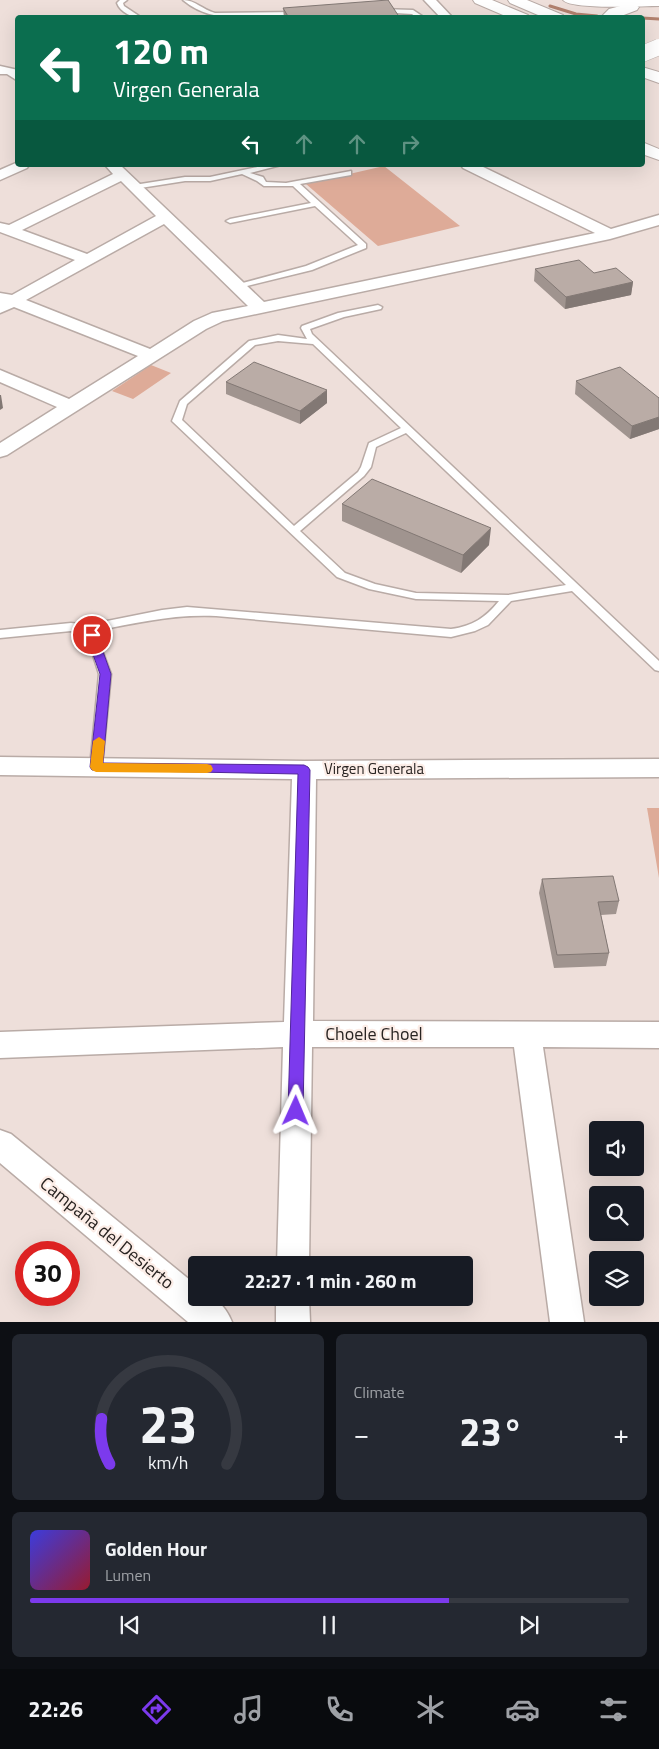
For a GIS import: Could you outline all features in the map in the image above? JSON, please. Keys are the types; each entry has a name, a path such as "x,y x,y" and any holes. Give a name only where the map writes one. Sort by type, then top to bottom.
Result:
{"main road":[{"path":"480,0 516,15"},
{"path":"515,0 552,15"},
{"path":"528,0 554,15"},
{"path":"556,1 586,6 659,8"},
{"path":"574,1 659,2"},
{"path":"574,1 632,7"},
{"path":"610,15 614,12 632,7"},
{"path":"645,140 659,142"},
{"path":"645,150 659,155"}],"street":[{"path":"430,0 445,15"},
{"path":"0,70 11,71 15,75"},
{"path":"2,173 17,167"},
{"path":"472,167 610,234"},
{"path":"5,228 117,170 260,308"},
{"path":"4,302 88,260 166,217"},
{"path":"200,325 218,317 610,234 659,220"},
{"path":"5,228 88,260"},
{"path":"0,451 200,325 241,290"},
{"path":"4,302 153,356"},
{"path":"0,375 71,407"},
{"name":"Virgen Generala","path":"0,766 304,770 659,768"},
{"path":"293,1256 304,770"},
{"name":"Choele Choel","path":"0,1045 297,1034 659,1035"},
{"path":"527,1034 567,1322"},
{"name":"Campaña del Desierto","path":"0,1144 214,1322"},
{"path":"292,1322 293,1306"}],"lane":[{"path":"124,0 120,3 121,7 135,15"},
{"path":"186,0 207,13 216,15"},
{"path":"374,12 399,11 417,13 419,15"},
{"path":"399,11 402,15"},
{"path":"282,15 308,13"},
{"path":"134,187 201,178 210,179 267,167"},
{"path":"242,172 260,179 264,184 286,185 348,173"},
{"path":"241,290 309,268 364,246 294,184"},
{"path":"230,221 316,204"},
{"path":"378,307 350,312 317,322 305,328 308,335 315,342 659,667"},
{"path":"315,342 278,338 252,343 183,403 177,420 341,575 373,588 416,596 508,598 575,587"},
{"path":"294,531 361,474 366,467 372,445 408,429"},
{"path":"0,634 71,627 87,629 187,611 451,633 472,630 486,623 508,598"},
{"path":"87,629 92,635 105,674 96,767"}],"shaded area":[{"path":"385,167 460,226 378,246 306,184"},
{"path":"151,365 171,373 133,399 112,391"},
{"path":"647,808 659,808 659,878"}],"building":[{"path":"388,0 398,15 287,15 283,8"},
{"path":"579,260 594,273 616,268 633,282 566,297 535,269"},
{"path":"254,362 327,390 300,411 226,382"},
{"path":"620,367 659,398 659,417 632,426 576,381"},
{"path":"372,479 491,528 463,555 342,504"},
{"path":"613,876 619,901 598,902 609,953 557,955 542,879"}],"waterway":[{"path":"550,6 576,14 586,15"},
{"path":"645,18 659,19"}],"slow traffic":[{"path":"99,741 96,767 207,769"}],"route":[{"path":"92,635 105,674 96,767 304,770 296,1111"}]}
